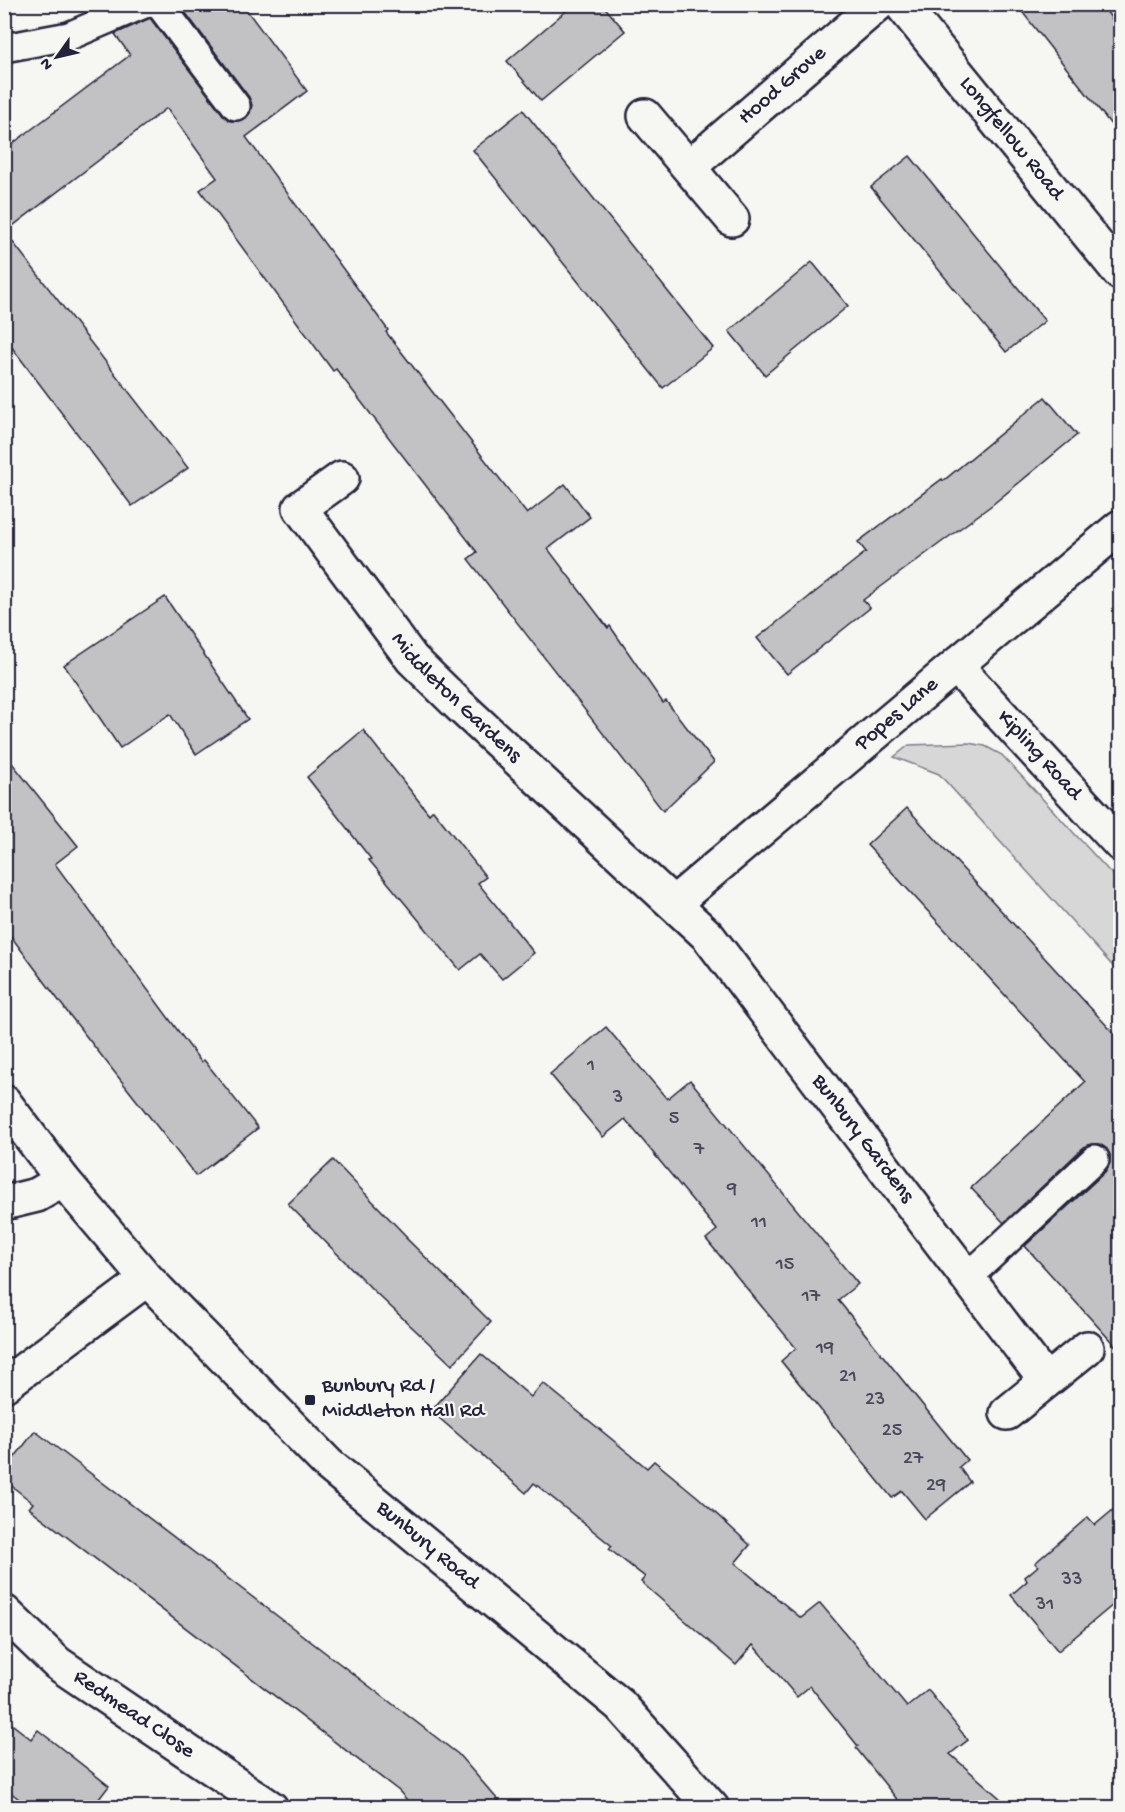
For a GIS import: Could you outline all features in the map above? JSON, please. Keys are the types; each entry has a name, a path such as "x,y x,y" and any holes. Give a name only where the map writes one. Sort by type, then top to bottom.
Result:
{"street":[{"name":"Hood Grove","path":"689,167 878,4"},
{"name":"Longfellow Road","path":"901,4 1120,273"},
{"path":"645,116 732,219"},
{"name":"Middleton Gardens","path":"342,478 300,508 406,651 459,705 674,903"},
{"name":"Popes Lane","path":"674,903 1120,527"},
{"name":"Kipling Road","path":"956,666 1120,844"},
{"name":"Bunbury Gardens","path":"674,903 708,936 1046,1381"},
{"name":"Bunbury Road","path":"4,1102 63,1180 147,1279 329,1465 620,1706 712,1808"},
{"path":"4,1203 37,1195 63,1180"},
{"path":"4,1385 147,1279"},
{"path":"1006,1413 1087,1348"},
{"name":"Redmead Close","path":"4,1612 57,1663 271,1808"}],"lane":[{"path":"4,48 69,36 144,4"},
{"path":"159,4 236,106"},
{"path":"968,1277 1095,1159"}],"shaded area":[{"path":"968,743 985,746 1002,755 1120,883 1120,974 939,774 894,757 909,745"}],"building":[{"path":"179,4 242,4 307,91 246,137 388,330 386,332 527,514 565,484 590,517 548,549 608,628 610,626 663,703 666,701 714,762 663,811 468,559 477,552 336,369 333,371 200,190 217,178 167,108 5,232 188,468 132,506 4,337 4,150 130,55 115,34 150,18 224,116 230,121 238,121 245,119 250,113 252,105 249,97"},
{"path":"574,4 602,4 625,31 541,101 507,61"},
{"path":"1016,4 1101,4 1120,30 1120,136"},
{"path":"523,110 713,348 663,388 473,150"},
{"path":"910,156 1045,321 1006,352 871,187"},
{"path":"812,262 848,306 765,375 729,331"},
{"path":"1045,397 1077,435 992,505 863,600 870,608 787,674 757,638 866,552 858,542 942,479 943,481"},
{"path":"165,597 248,719 196,754 170,714 120,748 64,665"},
{"path":"363,730 429,814 433,810 486,877 478,883 534,953 502,979 480,954 460,970 369,860 371,859 307,777"},
{"path":"4,753 78,846 55,864 201,1062 204,1060 258,1128 196,1176 68,1013 4,927"},
{"path":"907,808 1120,1040 1120,1351 1025,1246 1106,1171 1110,1163 1107,1149 1099,1144 1084,1147 1004,1223 971,1188 1085,1082 867,845"},
{"path":"606,1027 667,1099 690,1080 858,1284 838,1300 967,1460 959,1467 970,1482 925,1519 902,1491 892,1498 781,1361 796,1348 706,1239 717,1230 625,1119 603,1137 550,1074"},
{"path":"333,1160 406,1238 491,1322 452,1365 373,1290 288,1204"},
{"path":"481,1354 531,1397 543,1383 647,1468 654,1461 699,1498 750,1545 735,1563 801,1618 820,1603 907,1707 928,1690 968,1740 950,1754 1011,1808 904,1808 810,1686 797,1697 753,1645 736,1665 641,1582 645,1577 609,1549 612,1546 534,1483 526,1493 431,1411"},
{"path":"35,1431 458,1754 505,1808 414,1808 399,1791 29,1508 33,1503 4,1480 4,1471"},
{"path":"1120,1504 1120,1599 1058,1651 1011,1595 1027,1581 1025,1577 1038,1566 1035,1563 1088,1517 1095,1525"},
{"path":"4,1718 31,1739 38,1730 109,1786 92,1808 30,1808 4,1787"}],"place":[{"name":"Bunbury Rd / Middleton Hall Rd","path":"310,1400"}]}
